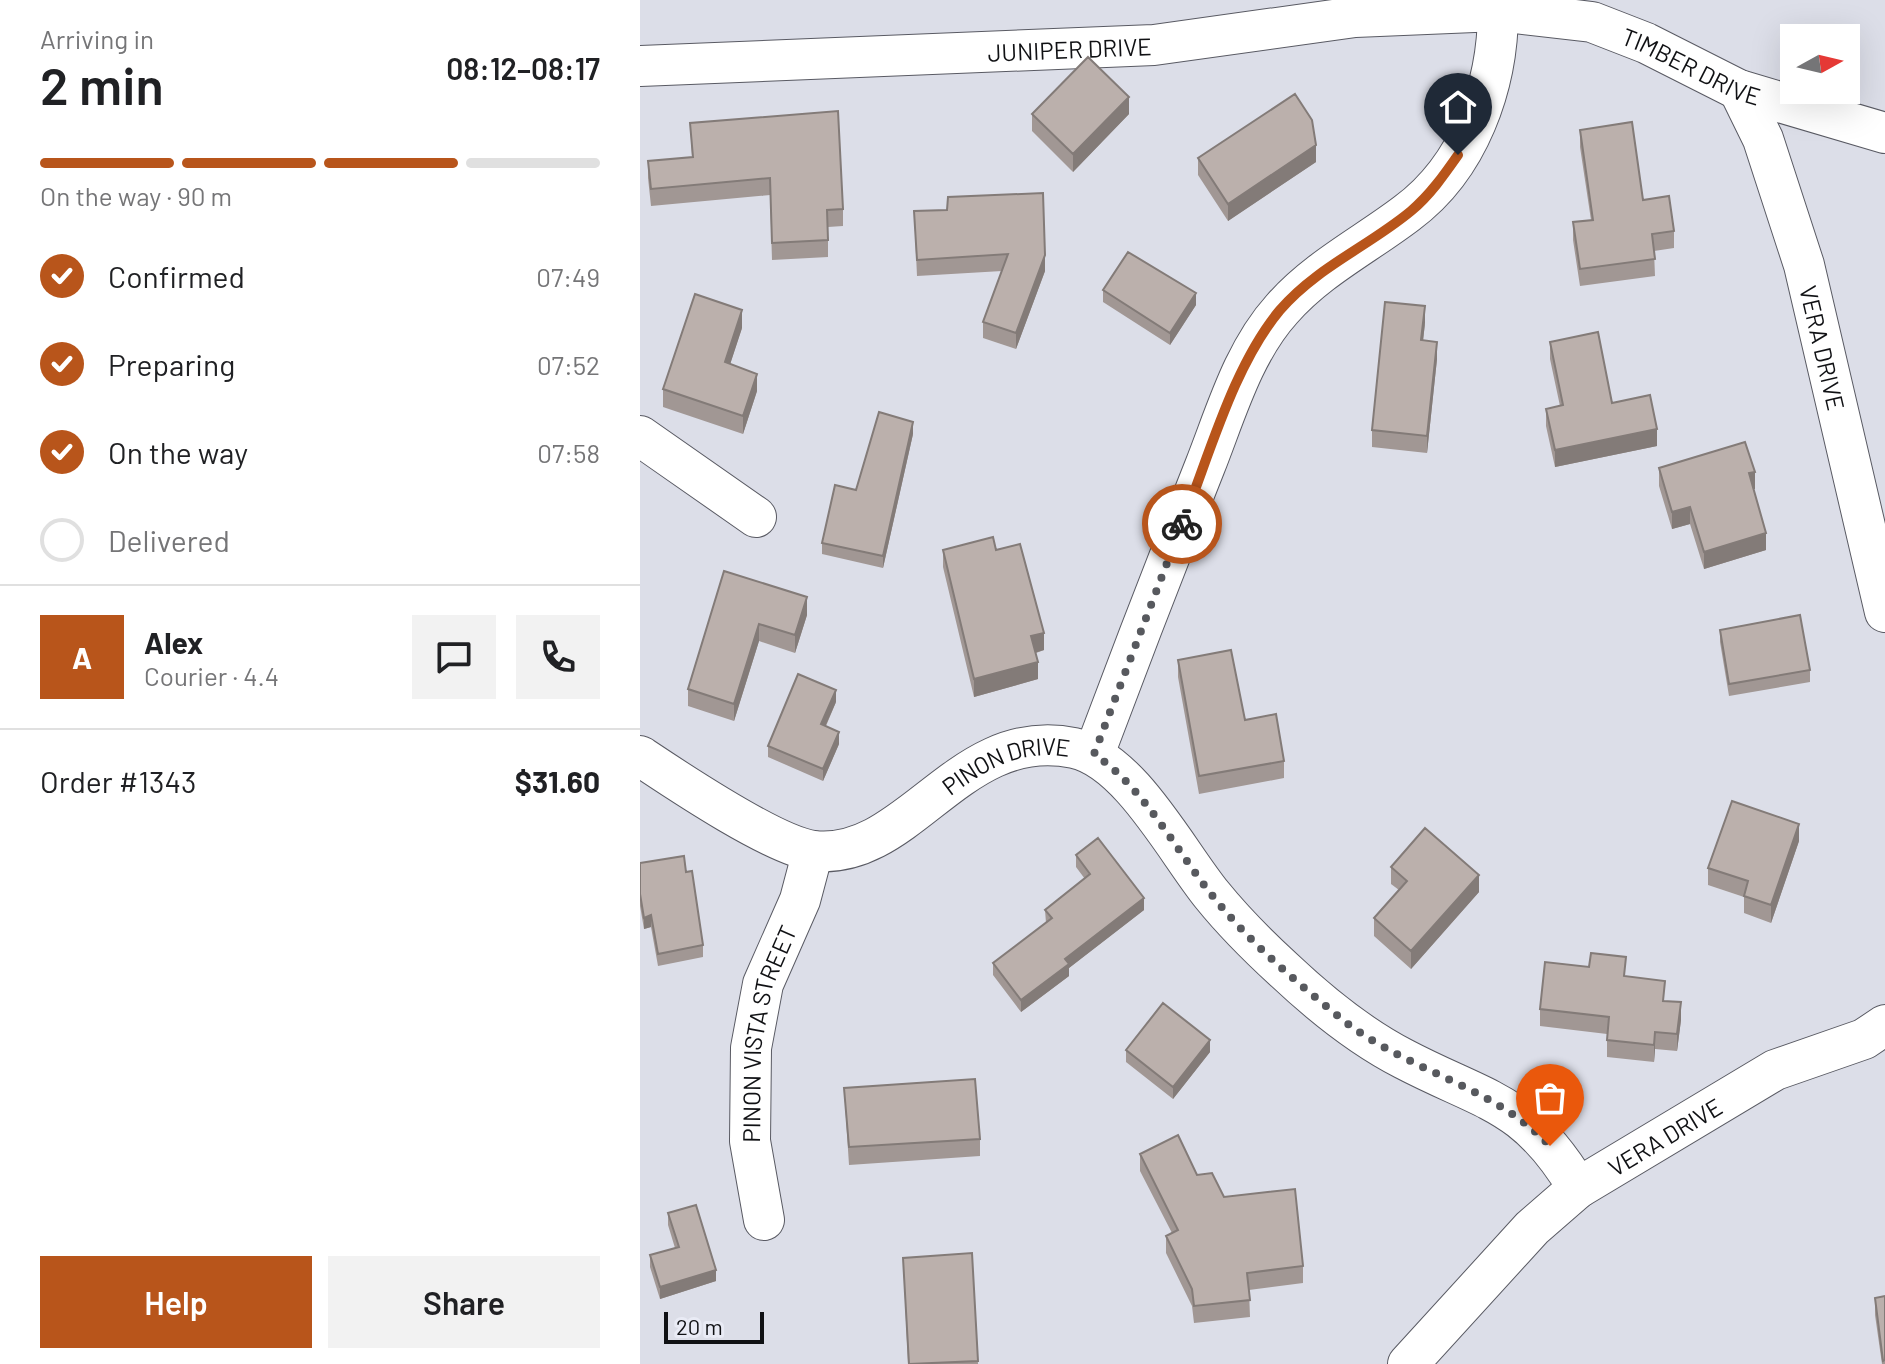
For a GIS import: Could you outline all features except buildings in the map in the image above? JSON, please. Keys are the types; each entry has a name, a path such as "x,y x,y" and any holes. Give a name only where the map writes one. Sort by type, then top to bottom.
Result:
{"street":[{"name":"JUNIPER DRIVE","path":"640,66 1154,45 1355,17 1498,11"},
{"name":"TIMBER DRIVE","path":"1498,11 1566,17 1620,31 1739,90 1885,133"},
{"path":"1094,754 1166,561 1253,353 1281,310 1299,291 1410,211 1443,177 1476,121 1488,93 1495,69 1498,11"},
{"name":"VERA DRIVE","path":"1739,90 1763,139 1804,265 1885,612"},
{"path":"640,436 756,517"},
{"name":"PINON DRIVE","path":"640,756 783,842 813,851 846,849 864,843 901,820 959,776 997,755 1016,749 1057,746 1094,754 1129,785 1213,897 1284,970 1376,1043 1512,1111 1550,1146 1578,1188"},
{"name":"PINON VISTA STREET","path":"764,1220 750,1141 751,1048 763,984 800,900 813,851"},
{"name":"VERA DRIVE","path":"1408,1364 1532,1228 1578,1188 1775,1070 1864,1039 1885,1025"}],"way so far":[{"path":"1182,524 1094,754 1113,767 1129,785 1213,897 1284,970 1376,1043 1512,1111 1550,1146"}],"route":[{"path":"1182,524 1240,379 1267,328 1299,291 1317,276 1410,211 1443,177 1458,155"}]}
